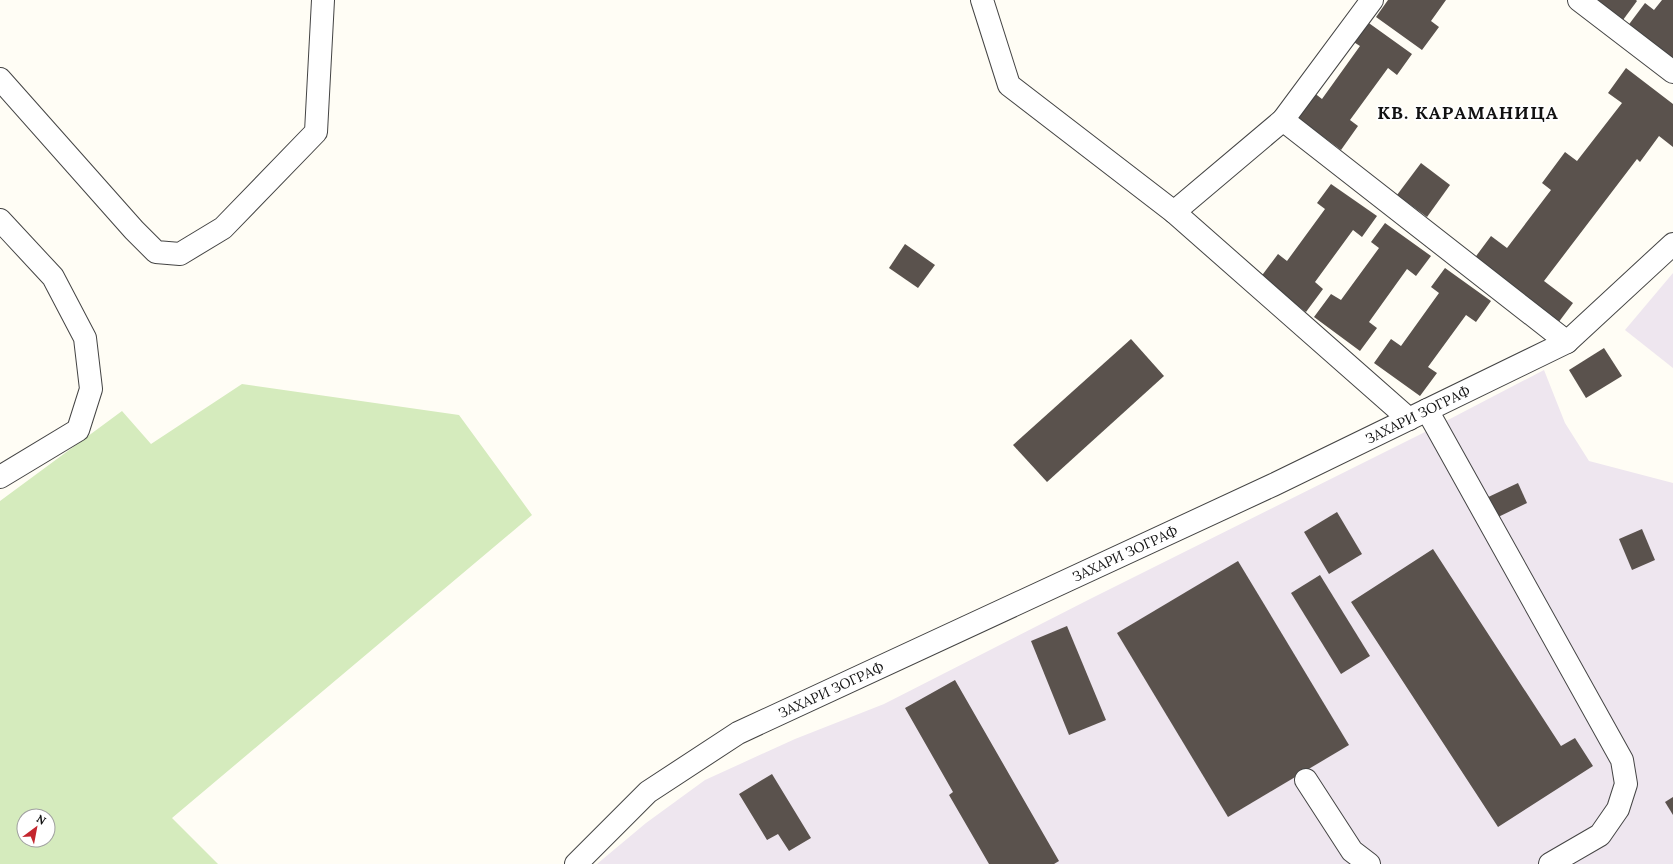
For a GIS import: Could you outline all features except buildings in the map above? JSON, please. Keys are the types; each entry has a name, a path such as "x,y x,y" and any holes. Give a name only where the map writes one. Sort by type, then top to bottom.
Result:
{"street":[{"path":"0,79 139,236 156,252 180,254 223,228 316,132 323,0"},
{"path":"982,0 1009,85 1174,212 1418,415 1622,760 1626,784 1618,809 1614,816 1600,835 1550,864"},
{"path":"1174,212 1283,120 1372,0"},
{"path":"1579,0 1673,72"},
{"path":"1283,120 1567,342"},
{"path":"0,220 53,277 86,338 91,389 78,430 0,477"},
{"name":"ЗАХАРИ ЗОГРАФ","path":"576,864 648,792 738,733 1266,488 1567,342 1673,244"},
{"path":"1306,780 1352,851 1369,864"}],"shaded area":[{"path":"1673,273 1673,368 1625,330"},
{"path":"1544,370 1565,423 1589,461 1673,483 1673,864 597,864 646,823 705,780 795,739 884,704 1092,598 1423,433"}],"green space":[{"path":"242,384 459,415 532,515 172,818 218,864 0,864 0,501 122,411 151,444"}],"district":[{"name":"КВ. КАРАМАНИЦА","path":"1468,112"}]}
